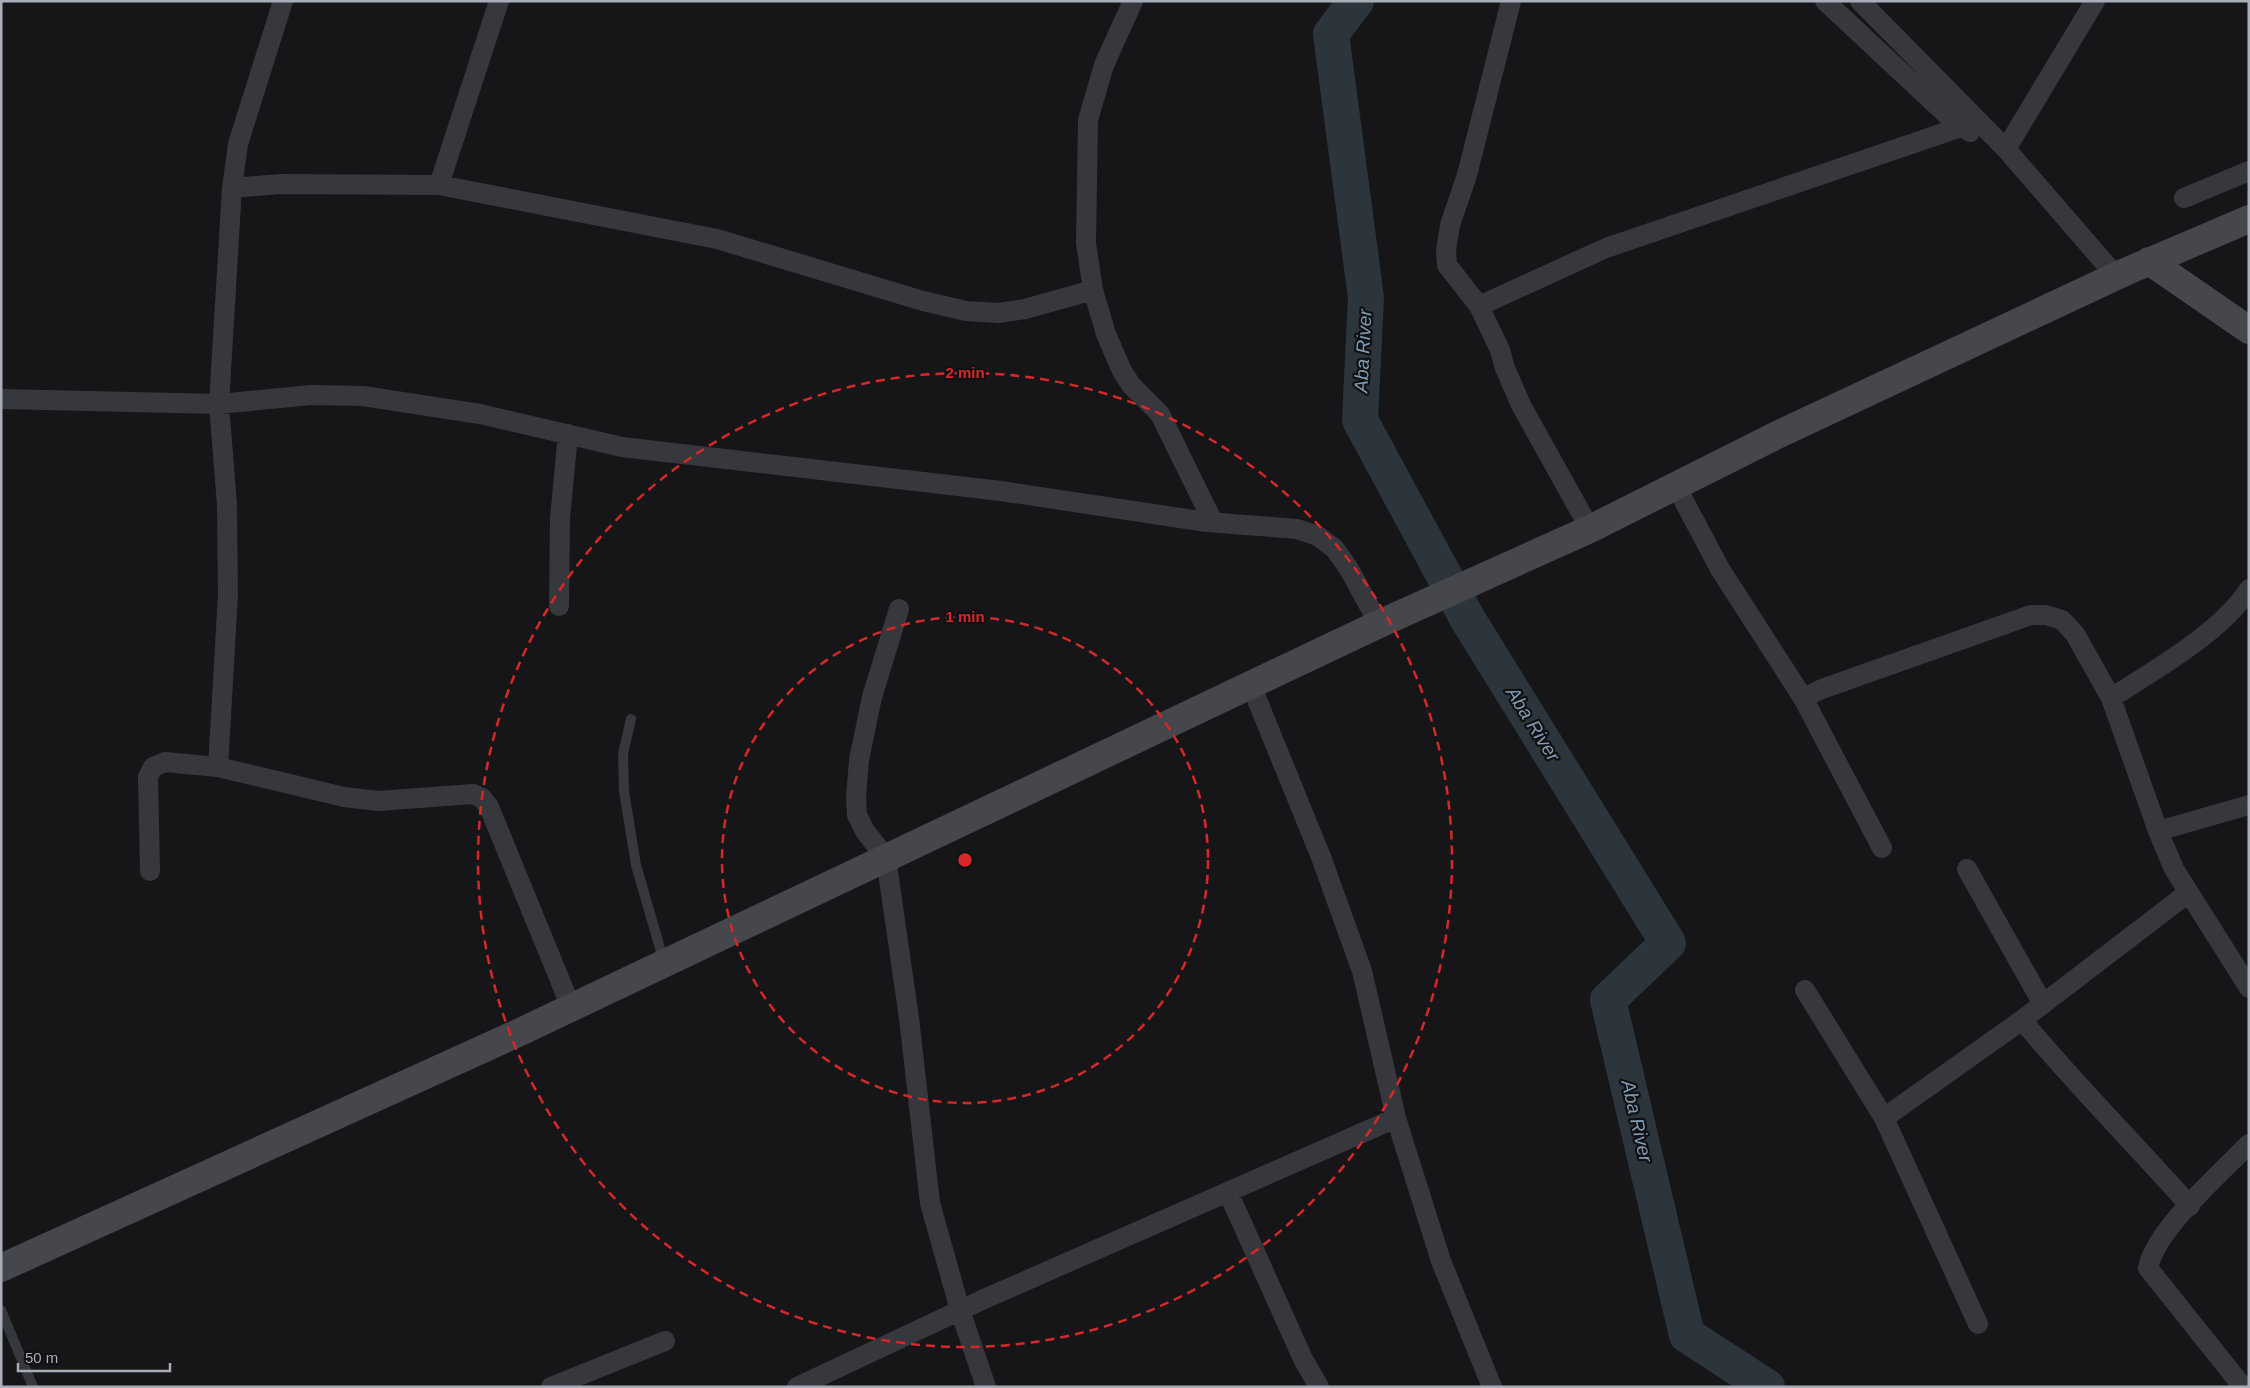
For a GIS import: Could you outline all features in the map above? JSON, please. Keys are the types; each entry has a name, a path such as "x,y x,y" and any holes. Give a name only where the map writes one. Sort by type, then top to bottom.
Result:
{"street":[{"path":"218,767 228,595 228,505 219,404 232,188 238,144 283,1"},
{"path":"439,185 499,1"},
{"path":"1133,1 1104,65 1088,120 1085,228 1093,290 1106,334 1122,371 1131,385 1160,414 1213,522"},
{"path":"1511,1 1468,175 1450,225 1446,250 1447,265 1453,276 1479,306 1500,350 1520,405 1590,529"},
{"path":"1825,1 1961,127 1984,140 2006,149"},
{"path":"1860,1 2006,149 2116,276"},
{"path":"2006,149 2095,1"},
{"path":"1479,306 1606,248 1961,127"},
{"path":"2184,198 2249,171"},
{"path":"232,188 281,184 439,185 717,239 923,301 966,311 999,313 1025,309 1093,290"},
{"path":"1,1268 571,1008 1379,624 1590,529 1780,434 2116,276 2249,220"},
{"path":"2149,261 2249,330"},
{"path":"1,398 219,404 311,395 364,396 480,414 622,447 1001,491 1213,522 1297,529 1318,536 1335,549 1379,624"},
{"path":"558,606 560,518 568,434"},
{"path":"1676,486 1720,569 1803,698 1882,848"},
{"path":"2110,698 2198,640 2232,611 2249,589"},
{"path":"899,609 872,697 859,760 856,798 857,815 865,831 886,858 909,1018 930,1202 960,1310 986,1387"},
{"path":"1803,698 1822,689 2022,618 2046,614 2062,620 2075,634 2110,698 2158,831 2174,869 2249,988"},
{"path":"1251,685 1320,857 1362,971 1396,1118 1441,1261 1492,1387"},
{"path":"150,871 148,777 153,768 165,762 218,767 344,797 378,801 473,794 482,798 489,806 571,1008"},
{"path":"2158,831 2249,805"},
{"path":"1967,869 2043,1004"},
{"path":"1884,1118 2022,1020 2188,892"},
{"path":"1805,990 1884,1118 1978,1324"},
{"path":"2022,1020 2066,1074 2140,1149 2190,1206"},
{"path":"797,1387 960,1310 1396,1118"},
{"path":"2243,1387 2148,1268 2157,1244 2249,1144"},
{"path":"1228,1192 1303,1360 1319,1387"},
{"path":"552,1387 665,1341"}],"lane":[{"path":"631,719 623,754 624,791 636,864 664,963"},
{"path":"1,1310 33,1387"}],"waterway":[{"name":"Aba River","path":"1356,1 1331,34 1366,298 1360,420 1467,618 1668,943 1608,1000 1687,1335 1767,1387"}]}
